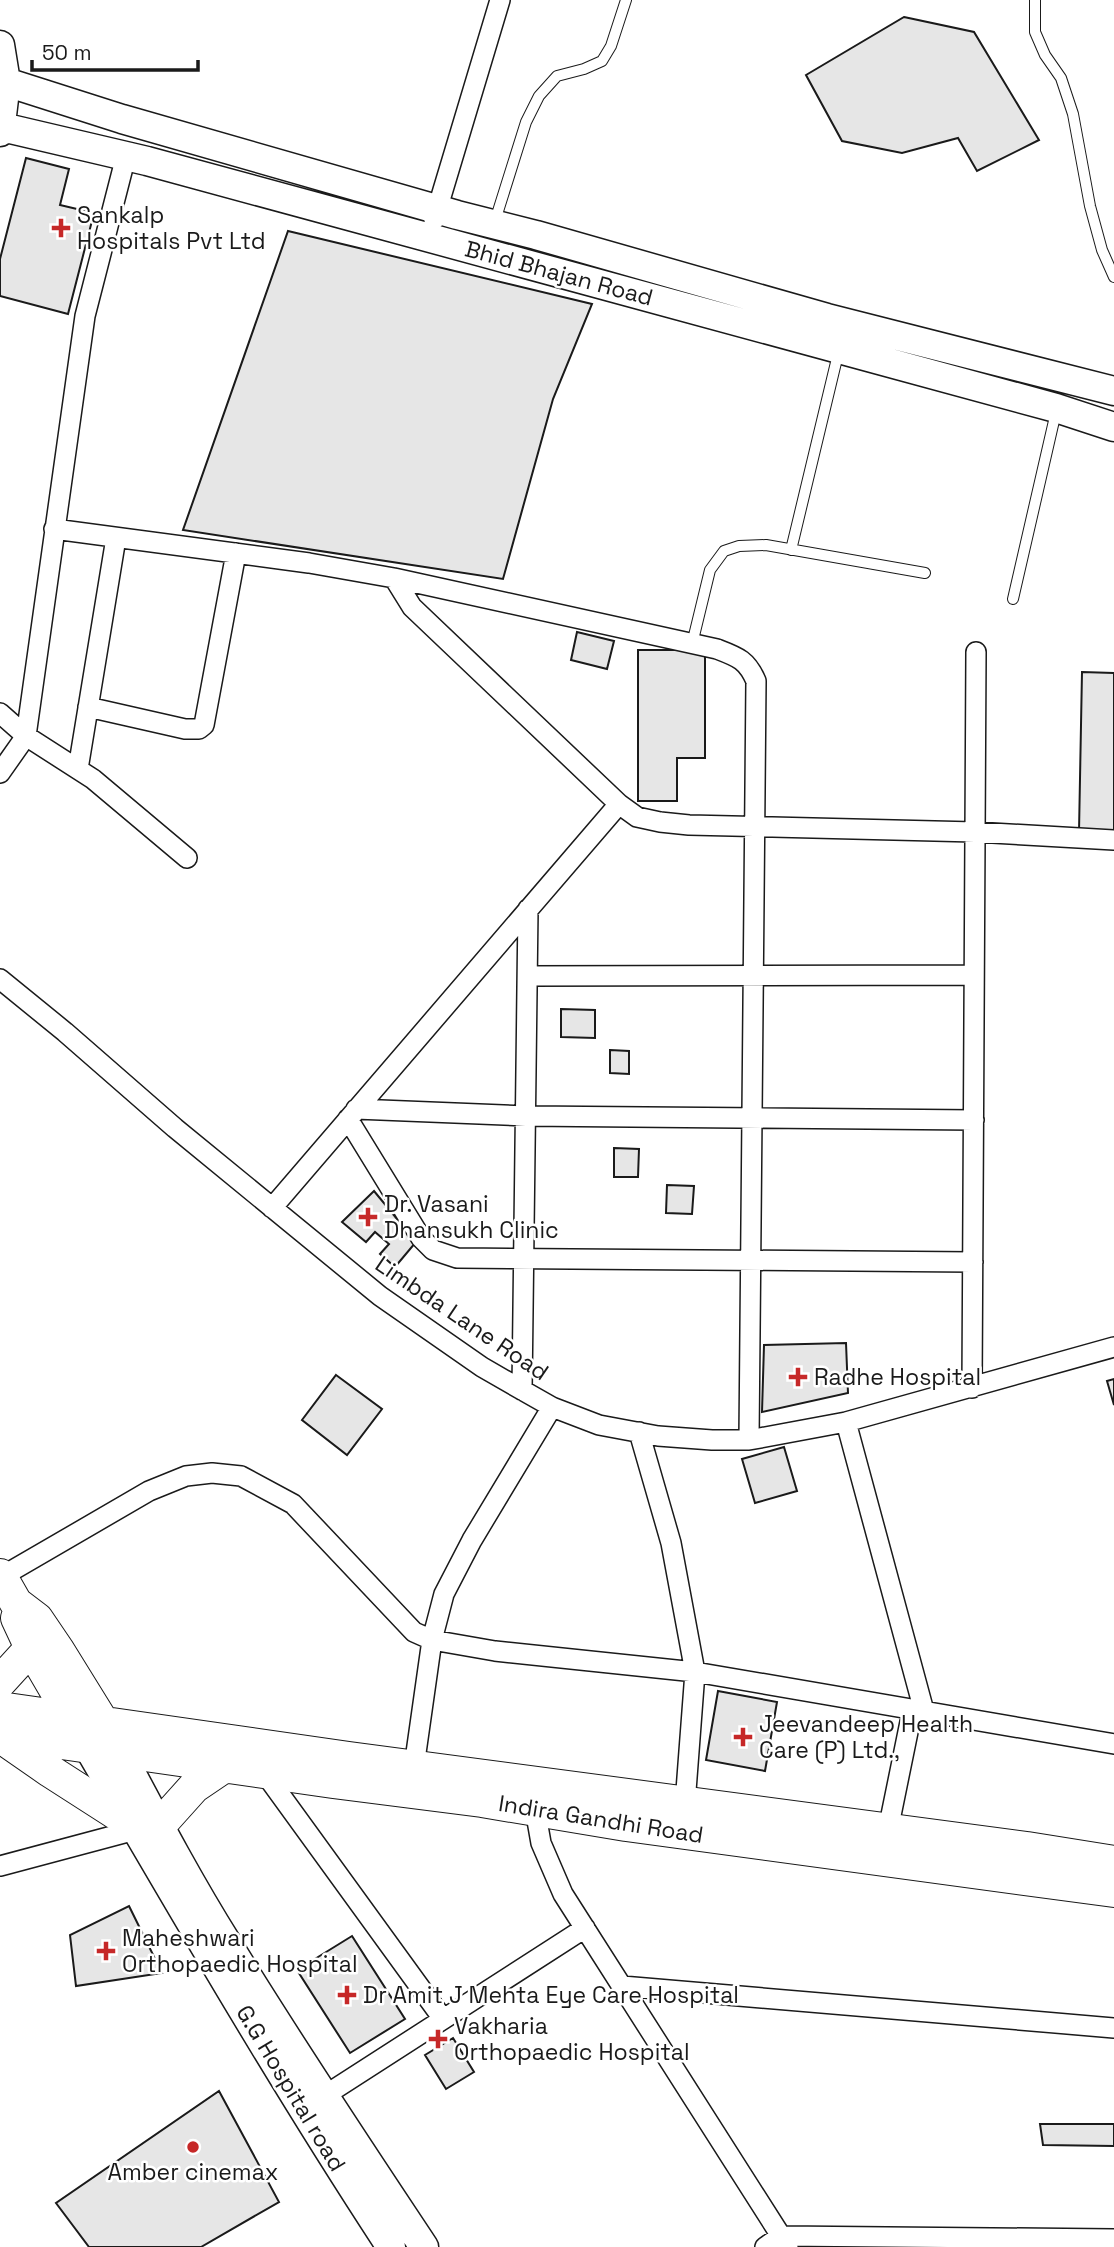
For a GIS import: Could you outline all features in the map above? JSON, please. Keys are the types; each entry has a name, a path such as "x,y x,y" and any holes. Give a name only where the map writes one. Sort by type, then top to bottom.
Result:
{"main road":[{"path":"0,45 6,82 1,129"},
{"name":"Bhid Bhajan Road","path":"6,82 122,119 827,318 1114,391"},
{"name":"Bhid Bhajan Road","path":"1,129 126,156 1056,408 1114,427"},
{"path":"0,1682 14,1608"},
{"path":"14,1608 89,1727 120,1752"},
{"path":"0,1708 89,1727"},
{"path":"0,1735 89,1727"},
{"name":"Indira Gandhi Road","path":"89,1727 414,1767 1027,1848 1114,1862"},
{"name":"G.G Hospital road","path":"89,1727 142,1826 345,2152 424,2247"},
{"path":"0,1735 50,1771 142,1826 178,1803 194,1787 225,1766"},
{"name":"Indira Gandhi Road","path":"120,1752 535,1809 639,1827 1114,1891"},
{"name":"G.G Hospital road","path":"120,1752 142,1826 226,1941 324,2096 345,2152 391,2247"}],"street":[{"path":"429,238 500,0"},
{"path":"0,773 26,736 85,316 126,156"},
{"path":"54,529 236,553 394,578 692,644 739,657 751,669 756,681 749,1440"},
{"path":"78,769 116,538"},
{"path":"88,707 185,729 199,729 204,724 236,553"},
{"path":"394,578 412,607 619,804 637,817 660,822 975,832 1114,840"},
{"path":"972,1388 976,652"},
{"path":"0,713 26,736 93,779 187,858"},
{"path":"272,1208 619,804"},
{"path":"522,1390 528,909"},
{"path":"527,976 974,975"},
{"name":"Limbda Lane Road","path":"0,979 174,1128 380,1296 482,1367 552,1407 599,1425 712,1440 749,1440 846,1422 1114,1347"},
{"path":"352,1114 974,1120"},
{"path":"352,1114 421,1238 433,1250 457,1258 973,1262"},
{"path":"414,1767 432,1640 444,1594 552,1407"},
{"path":"846,1422 919,1710"},
{"path":"639,1432 671,1542 695,1672 685,1804"},
{"path":"14,1608 149,1491 186,1476 212,1473 241,1476 293,1504 414,1632 432,1640 495,1651 695,1672 1114,1744"},
{"path":"888,1830 910,1722 919,1710"},
{"path":"263,1772 443,2019"},
{"path":"535,1809 541,1843 563,1894 778,2243 1114,2239"},
{"path":"0,1866 142,1826"},
{"path":"324,2096 585,1928"},
{"path":"622,1986 1114,2028"}],"lane":[{"path":"494,224 526,122 539,96 557,76 602,61 611,46 625,0"},
{"path":"1035,0 1035,32 1045,55 1061,78 1073,114 1090,206 1102,250 1114,277"},
{"path":"791,550 839,349"},
{"path":"1013,599 1056,408"},
{"path":"692,644 710,570 724,551 739,546 766,545 925,573"}],"building":[{"path":"904,17 974,32 1039,140 977,171 958,138 902,153 842,141 806,75"},
{"path":"26,158 69,169 60,205 94,213 68,314 0,296 0,259"},
{"path":"288,231 592,304 553,399 503,579 183,530"},
{"path":"577,632 614,641 607,669 571,660"},
{"path":"638,650 705,650 705,758 677,758 677,801 638,801"},
{"path":"1082,672 1114,673 1114,832 1079,832"},
{"path":"561,1009 595,1010 595,1038 561,1037"},
{"path":"610,1050 629,1051 629,1074 610,1073"},
{"path":"614,1148 639,1149 638,1177 614,1177"},
{"path":"667,1185 694,1186 692,1214 666,1213"},
{"path":"374,1191 416,1242 395,1267 380,1254 389,1244 375,1232 366,1242 342,1222"},
{"path":"846,1343 848,1393 762,1412 764,1345"},
{"path":"336,1375 382,1409 347,1455 302,1420"},
{"path":"1114,1379 1114,1405 1107,1381"},
{"path":"784,1447 797,1491 755,1503 742,1459"},
{"path":"718,1691 777,1702 765,1771 706,1760"},
{"path":"129,1906 162,1973 76,1986 70,1935"},
{"path":"352,1936 405,2019 350,2053 297,1970"},
{"path":"453,2038 474,2072 446,2089 425,2055"},
{"name":"Amber cinemax","path":"219,2091 279,2202 201,2247 89,2247 56,2203"},
{"path":"1040,2124 1114,2124 1114,2146 1043,2145"}],"place":[{"name":"Sankalp Hospitals Pvt Ltd","path":"61,228"},
{"name":"Dr. Vasani Dhansukh Clinic","path":"368,1217"},
{"name":"Radhe Hospital","path":"798,1377"},
{"name":"Jeevandeep Health Care (P) Ltd.,","path":"743,1737"},
{"name":"Maheshwari Orthopaedic Hospital","path":"106,1951"},
{"name":"Dr Amit J Mehta Eye Care Hospital","path":"347,1995"},
{"name":"Vakharia Orthopaedic Hospital","path":"438,2039"},
{"name":"Amber cinemax","path":"193,2147"}]}
